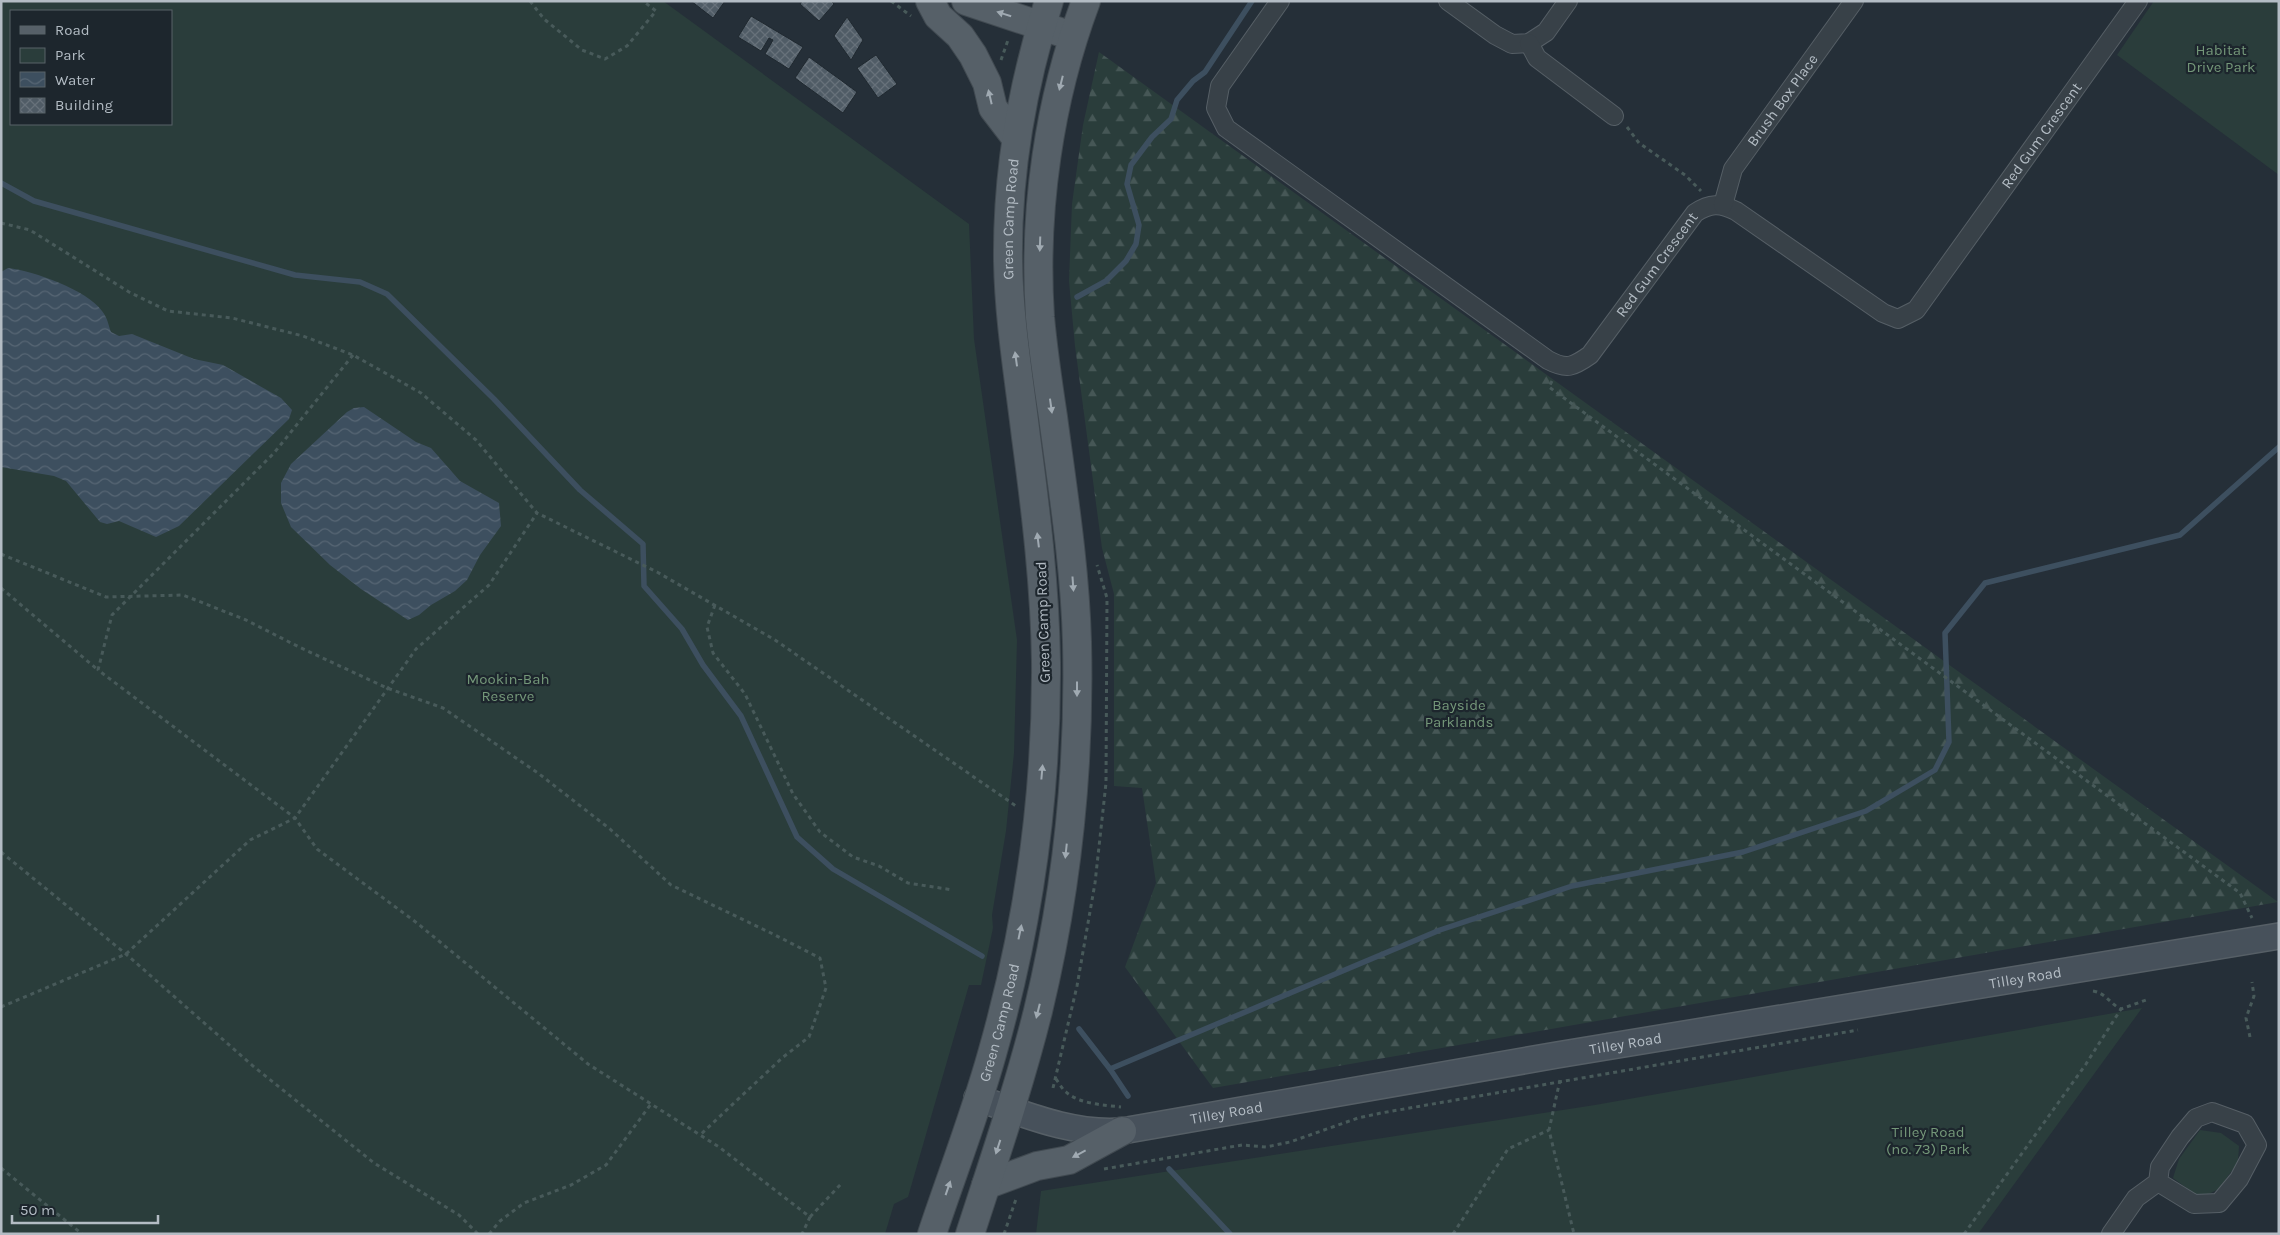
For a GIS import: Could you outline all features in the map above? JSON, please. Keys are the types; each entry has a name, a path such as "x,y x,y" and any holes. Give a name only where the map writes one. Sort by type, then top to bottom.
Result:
{"main road":[{"path":"930,1 938,16 960,36 973,55 987,83 993,108 1016,138"},
{"path":"966,1 1046,8 1080,17"},
{"name":"Green Camp Road","path":"932,1234 992,1055 1009,983 1024,911 1038,812 1045,738 1046,663 1042,575 1011,322 1008,262 1009,214 1016,138 1028,73 1046,8"},
{"name":"Green Camp Road","path":"970,1234 1011,1110 1039,1008 1062,888 1071,812 1077,715 1077,640 1071,558 1041,325 1039,264 1043,194 1051,134 1058,95 1080,17"},
{"name":"Tilley Road","path":"978,1098 1076,1129 1101,1133 1123,1119 1557,1055 2271,938"},
{"path":"986,1185 1037,1166 1069,1160 1123,1119"}],"street":[{"path":"1280,1 1220,86 1216,108 1226,128 1548,360 1560,366"},
{"path":"1448,1 1495,35 1512,44 1529,43 1546,32 1568,1"},
{"name":"Brush Box Place","path":"1723,204 1734,169 1854,1"},
{"name":"Red Gum Crescent","path":"1560,366 1574,366 1590,356 1695,213 1706,206 1723,204 1736,211 1883,313 1898,319 1916,310 2138,1"},
{"path":"1529,43 1537,58 1614,116"},
{"path":"2111,1234 2136,1198 2158,1182 2160,1167 2180,1137 2196,1118 2212,1112 2244,1124 2257,1145 2238,1179 2219,1203 2194,1204 2158,1182"}],"path":[{"path":"530,1 544,20 582,50 605,59 627,46 656,11 643,1"},
{"path":"1614,116 1628,128 1639,143 1685,175 1700,191 1723,204"},
{"path":"1,223 30,230 129,292 168,311 232,318 303,336 353,355 421,393 476,440 537,513 657,572 775,640 1014,805 1038,812"},
{"path":"98,670 112,615 274,453 353,355"},
{"path":"1560,366 1549,387 2240,893 2271,938"},
{"path":"1,1007 126,954 250,840 295,818 416,649 489,585 537,513"},
{"path":"1,554 106,596 183,595 246,620 387,688 443,708 538,772 610,829 671,886 820,958 826,988 809,1038 782,1058 700,1135"},
{"path":"1,588 98,670 295,818 317,849 417,923 588,1064 700,1135 810,1217"},
{"path":"715,605 707,626 714,653 746,694 793,794 820,832 853,857 879,866 908,883 953,890"},
{"path":"1,852 126,954 253,1066 366,1157 459,1215 478,1234"},
{"path":"2250,1037 2246,1018 2254,996 2252,982"},
{"path":"2086,990 2104,994 2116,1007 2121,1009"},
{"path":"1964,1234 2086,1064 2121,1009 2146,1000"},
{"path":"1099,1170 1242,1145 1266,1147 1282,1144 1358,1118 1862,1029"},
{"path":"1557,1055 1560,1082 1549,1130 1574,1234"},
{"path":"1056,1078 1066,1092 1079,1099 1102,1105 1123,1119"},
{"path":"489,1234 500,1221 524,1203 571,1185 606,1165 650,1104"},
{"path":"1453,1234 1508,1149 1549,1130"},
{"path":"1,1168 82,1234"},
{"path":"802,1234 810,1217 841,1184"},
{"path":"1004,1234 1019,1193"}],"green space":[{"name":"Mookin-Bah Reserve","path":"1,1 663,1 969,224 974,339 1017,640 1014,753 1006,831 992,915 993,928 981,985 969,985 908,1197 894,1204 885,1234 1,1234"},
{"name":"Habitat Drive Park","path":"2154,1 2279,1 2279,175 2117,55"},
{"name":"Bayside Parklands","path":"1099,52 2278,902 1213,1088 1125,967 1156,883 1142,788 1114,786 1114,594 1102,548 1075,346 1069,281 1072,204 1083,125"},
{"name":"Tilley Road (no. 73) Park","path":"2142,1008 1978,1234 1036,1234 1041,1191 1595,1105"},
{"path":"2200,1130 2221,1133 2239,1146 2238,1162 2219,1189 2200,1198 2173,1178 2179,1159"}],"water":[{"path":"8,268 45,277 85,296 102,311 111,332 119,336 132,334 194,359 223,365 281,398 292,410 289,419 179,526 156,537 119,521 107,524 100,522 66,481 54,476 1,467 1,272"},
{"path":"364,407 416,442 431,448 460,481 499,503 501,526 480,555 467,580 455,591 431,605 419,615 408,620 361,589 330,565 291,527 281,503 281,483 291,464 347,412 354,408"}],"building":[{"path":"691,1 725,1 713,18"},
{"path":"802,1 831,1 834,4 819,21 800,4"},
{"path":"751,16 803,47 789,69 765,54 773,40 769,38 761,51 738,37"},
{"path":"847,17 863,40 851,60 834,36"},
{"path":"876,55 897,84 878,98 857,68"},
{"path":"809,57 857,92 843,113 795,78"}],"waterway":[{"path":"1077,297 1106,281 1126,261 1136,244 1139,225 1127,184 1131,165 1152,137 1171,119 1177,100 1193,81 1205,72 1252,1"},
{"path":"1,183 34,201 295,275 360,282 387,294 494,399 580,490 643,544 644,586 682,629 703,665 741,716 797,837 833,869 982,956"},
{"path":"1110,1069 1440,930 1572,886 1743,852 1866,811 1935,770 1949,742 1945,633 1985,583 2180,535 2279,447"},
{"path":"1079,1029 1128,1096"},
{"path":"1169,1169 1230,1234"}]}
